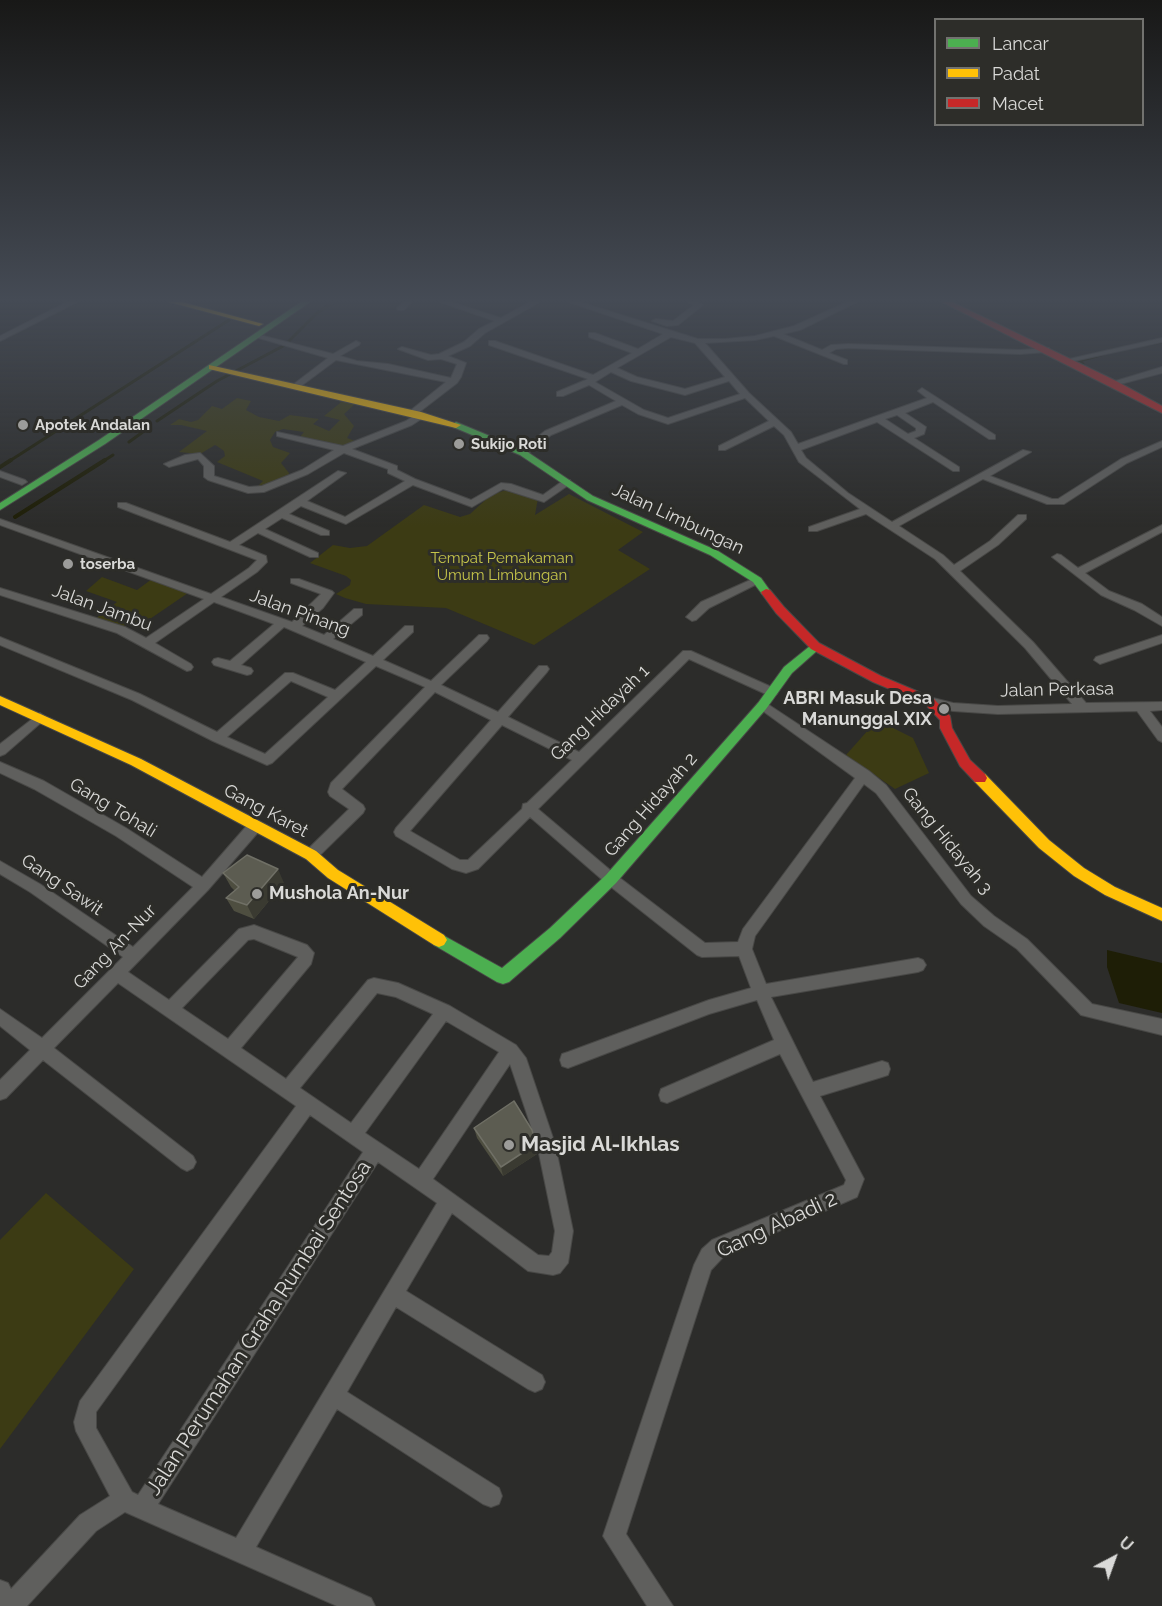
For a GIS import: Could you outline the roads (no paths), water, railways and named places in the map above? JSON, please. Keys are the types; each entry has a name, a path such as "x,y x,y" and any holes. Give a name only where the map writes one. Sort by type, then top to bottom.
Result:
{"street":[{"path":"0,496 184,377"},
{"path":"0,507 102,442 197,377"},
{"name":"Jalan Limbungan","path":"257,377 417,414 465,428 523,453 590,498 714,553 743,569 757,580 780,610 815,645 877,679 950,713 946,728 965,763 1044,844 1079,872 1110,891 1162,915"},
{"path":"297,386 309,377"},
{"path":"434,377 454,381"},
{"path":"169,464 188,457 200,456 209,466 208,477 248,490 286,481 314,467 325,457 409,423 456,377"},
{"path":"584,377 641,412 668,421 746,395"},
{"path":"560,394 597,377"},
{"path":"630,377 685,392 729,378 788,434 802,460 867,510 939,557 1029,645 1083,708"},
{"path":"1101,377 1160,408"},
{"path":"1113,383 1136,377"},
{"path":"922,391 992,437"},
{"path":"796,448 934,399"},
{"path":"523,453 548,433 624,401"},
{"path":"896,411 922,428 921,432 908,437"},
{"path":"877,418 956,469"},
{"path":"722,448 775,422"},
{"path":"280,434 343,449 394,468 391,471 412,481 472,504 501,486 508,486 544,499 567,482"},
{"path":"983,476 1051,502 1059,502 1124,461 1162,444"},
{"path":"892,526 1026,452"},
{"path":"231,546 341,473"},
{"path":"0,474 22,482"},
{"path":"300,502 346,521 412,481"},
{"path":"122,505 262,558 262,562 147,643"},
{"path":"813,529 867,510"},
{"path":"281,514 325,533"},
{"path":"953,571 994,543 1022,517"},
{"name":"Jalan Pinang","path":"0,522 325,640 433,686 580,759"},
{"path":"1078,572 1162,528"},
{"path":"258,529 314,555"},
{"path":"1057,557 1105,593 1138,607 1162,622"},
{"path":"692,617 705,605 757,580"},
{"path":"232,666 319,605 328,593 295,581"},
{"name":"Jalan Jambu","path":"0,591 121,630 147,643 186,668"},
{"path":"325,640 358,612"},
{"path":"0,641 136,697 267,760 409,629"},
{"path":"311,855 358,809 335,792 336,787 433,686 483,638"},
{"path":"1100,660 1162,639"},
{"name":"Gang Hidayah 2","path":"503,977 555,933 611,879 762,706 788,670 815,645"},
{"name":"Gang Hidayah 1","path":"499,718 401,832 457,865 466,867 473,865 528,808 687,654 772,692"},
{"path":"218,662 247,671"},
{"path":"499,718 543,669"},
{"path":"218,738 289,675 337,696"},
{"name":"Gang Karet","path":"0,700 136,762 311,855 333,874 398,916 503,977"},
{"name":"Gang Hidayah 3","path":"762,706 881,789 966,900 989,921 1022,944 1087,1010 1162,1027"},
{"path":"1140,706 1162,737"},
{"name":"Jalan Perkasa","path":"950,713 1162,706"},
{"path":"0,751 40,717"},
{"name":"Gang Tohali","path":"0,767 39,785 121,832 203,886"},
{"path":"528,808 611,879 702,950 744,949 748,934 864,775"},
{"name":"Gang An-Nur","path":"0,1092 44,1050 203,886 255,826"},
{"name":"Gang Sawit","path":"0,867 35,888 133,956"},
{"path":"170,1010 244,934 254,932 306,953 306,959 229,1050"},
{"name":"Gang Abadi 2","path":"661,1606 614,1536 703,1265 719,1247 851,1191 855,1179 784,1044 744,949"},
{"path":"568,1060 709,1007 761,992 918,965"},
{"path":"117,973 170,1010 449,1200 535,1264 553,1266 561,1257 564,1231 546,1144 520,1064 510,1050 444,1011 398,990 374,985 288,1090"},
{"path":"353,1135 444,1011"},
{"path":"0,1016 188,1162"},
{"path":"667,1095 784,1044"},
{"path":"421,1181 510,1050"},
{"path":"810,1091 882,1069"},
{"name":"Jalan Perumahan Graha Rumbai Sentosa","path":"308,1104 87,1408 84,1422 86,1431 134,1503 240,1553 363,1606"},
{"name":"Jalan Perumahan Graha Rumbai Sentosa","path":"0,1592 10,1606 88,1523 134,1503 375,1150"},
{"path":"240,1553 449,1200"},
{"path":"394,1295 535,1382"},
{"path":"335,1395 491,1496"}],"waterway":[{"path":"8,462 140,377"},
{"path":"157,421 225,377"},
{"path":"129,442 147,429"},
{"path":"102,462 113,455"},
{"path":"0,467 11,460"},
{"path":"15,517 105,460"}],"place":[{"name":"Apotek Andalan","path":"23,425"},
{"name":"Sukijo Roti","path":"459,444"},
{"name":"toserba","path":"68,564"},
{"name":"ABRI Masuk Desa Manunggal XIX","path":"944,709"},
{"name":"Mushola An-Nur","path":"257,894"},
{"name":"Masjid Al-Ikhlas","path":"509,1145"}],"park label":[{"name":"Tempat Pemakaman Umum Limbungan","path":"502,566"}]}
